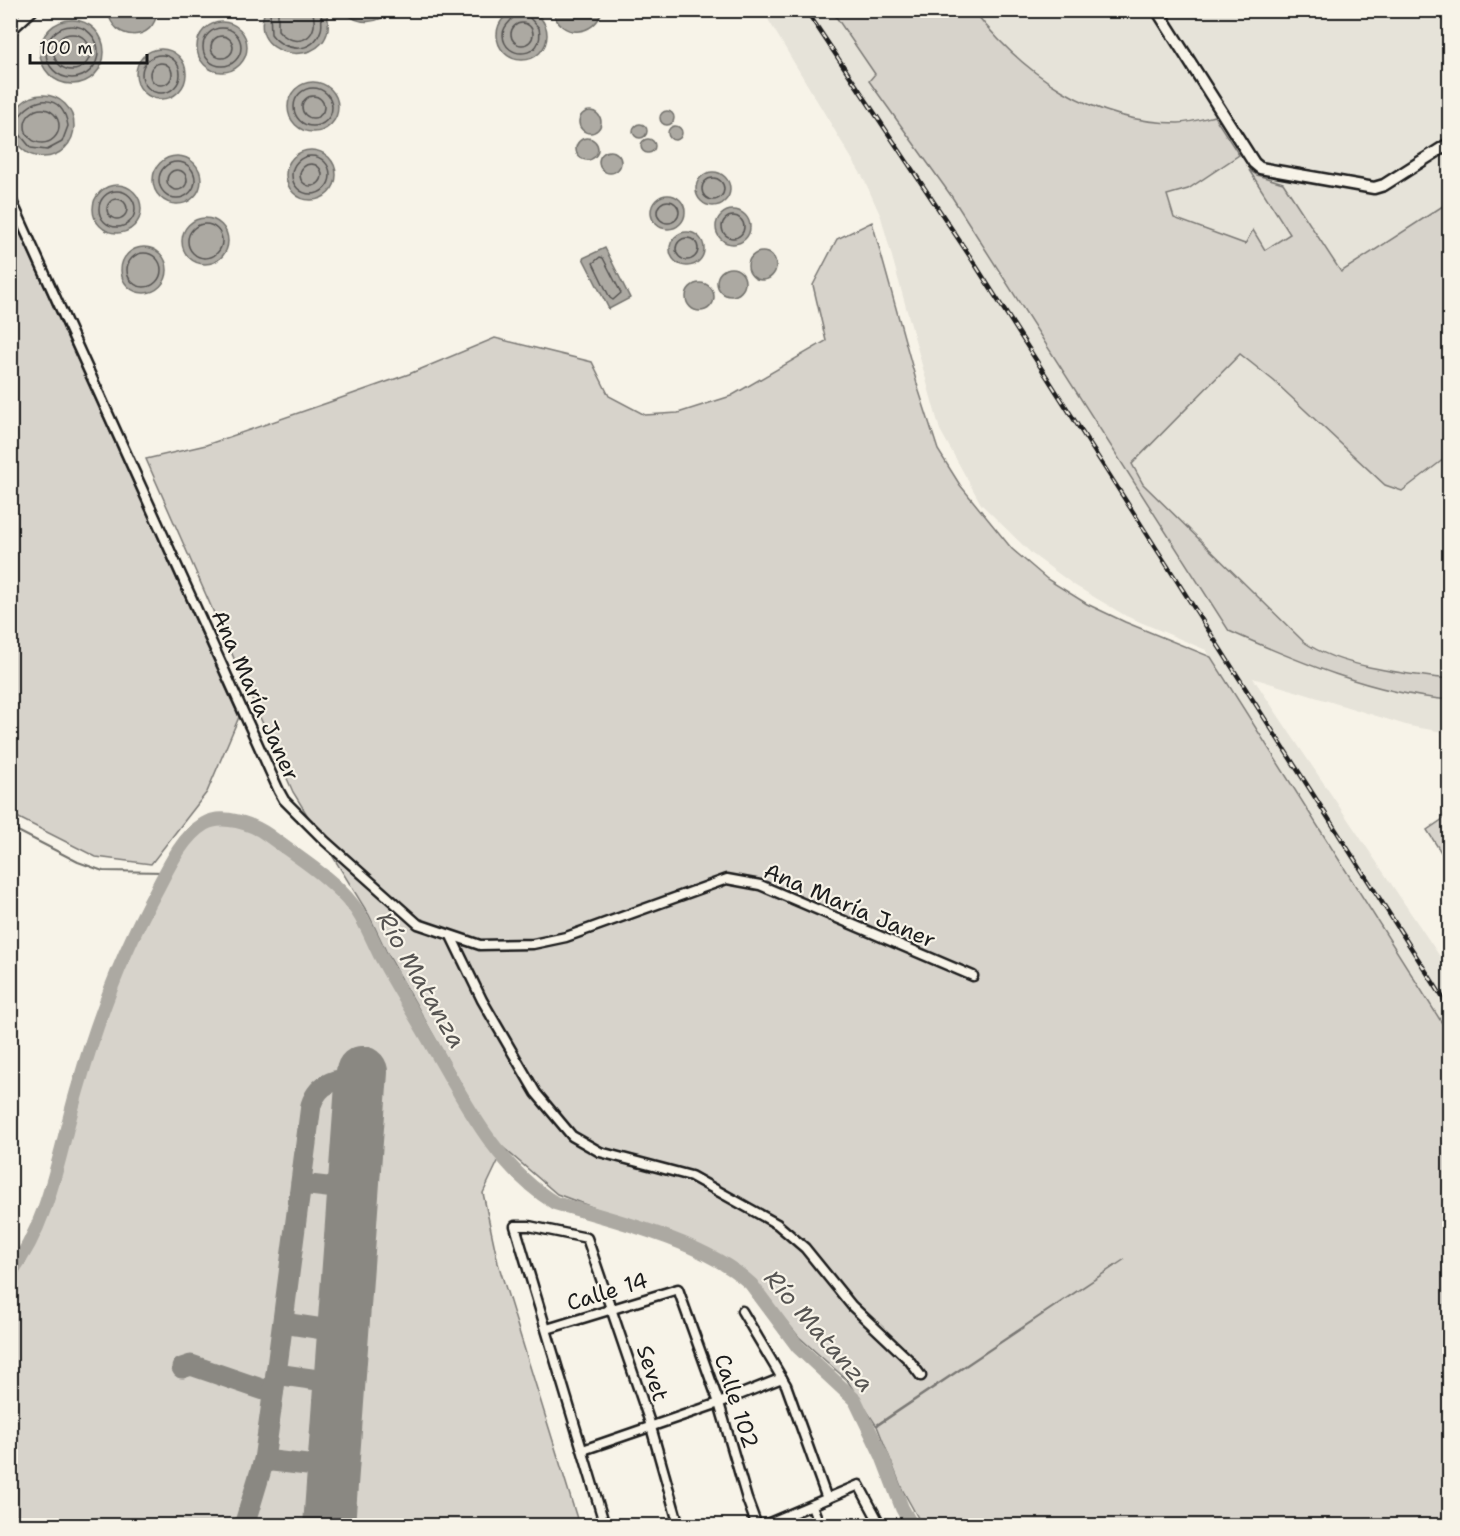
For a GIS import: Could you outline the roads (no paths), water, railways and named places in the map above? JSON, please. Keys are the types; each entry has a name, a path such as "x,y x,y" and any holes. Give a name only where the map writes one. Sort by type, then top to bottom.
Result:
{"street":[{"path":"10,30 32,10"},
{"path":"1157,10 1254,164 1260,168 1374,188 1384,185 1449,144"},
{"name":"Ana María Janer","path":"10,197 284,801 418,924 452,938 480,945 533,944 566,936 727,879 760,885 973,976"},
{"path":"452,938 482,1000 536,1093 572,1136 600,1152 692,1176 777,1224 805,1248 852,1306 909,1360 921,1376"},
{"name":"Sevet","path":"547,1329 515,1227 529,1226 582,1236 588,1240 613,1309 679,1526"},
{"name":"Calle 14","path":"547,1329 678,1289"},
{"name":"Calle 102","path":"678,1289 719,1403 757,1526"},
{"path":"742,1311 782,1378 827,1499"},
{"path":"547,1329 605,1526"},
{"path":"583,1450 719,1403 782,1378"},
{"path":"762,1526 856,1485 861,1486 881,1526"},
{"path":"812,1506 820,1526"}],"water":[{"path":"522,10 531,12 542,21 547,35 545,44 536,55 522,60 513,58 502,49 497,35 499,26 508,15"},
{"path":"602,10 598,20 592,26 577,31 562,26 553,11"},
{"path":"108,11 157,11 149,29 133,35 117,29"},
{"path":"265,11 326,11 328,30 321,43 309,51 295,53 280,50 269,42 263,29"},
{"path":"343,11 393,11 381,19 368,22 355,19"},
{"path":"72,20 90,26 98,34 104,52 98,70 90,78 72,84 54,78 46,70 40,52 46,34 54,26"},
{"path":"222,22 231,24 242,33 247,47 245,56 236,67 222,72 213,70 202,61 197,47 199,38 208,27"},
{"path":"161,49 179,56 186,74 179,92 161,99 143,92 136,74 143,56"},
{"path":"313,82 322,84 333,93 338,107 336,116 327,127 313,132 304,130 293,121 288,107 290,98 299,87"},
{"path":"43,95 55,97 65,104 72,114 74,126 72,138 65,148 55,155 43,157 31,155 21,148 14,138 12,126 14,114 21,104 31,97"},
{"path":"590,111 600,118 601,122 594,132 590,133 580,126 579,122 586,112"},
{"path":"664,111 670,111 674,118 670,125 664,125 660,121 660,115"},
{"path":"637,124 643,124 647,131 643,138 637,138 633,134 633,128"},
{"path":"672,126 678,126 682,133 678,140 672,140 668,136 668,130"},
{"path":"587,138 595,141 598,149 595,157 587,160 579,157 576,149 579,141"},
{"path":"645,139 651,139 655,146 651,153 645,153 641,149 641,143"},
{"path":"311,150 320,152 331,161 336,175 334,184 325,195 311,200 302,198 291,189 286,175 288,166 297,155"},
{"path":"610,151 620,158 621,162 614,172 610,173 600,166 599,162 606,152"},
{"path":"177,156 194,163 201,180 194,197 177,204 160,197 153,180 160,163"},
{"path":"713,172 725,177 730,189 725,201 713,206 701,201 696,189 701,177"},
{"path":"112,185 122,185 134,192 141,204 141,214 134,226 122,233 112,233 97,222 93,214 93,204 104,189"},
{"path":"668,195 680,200 685,212 680,224 668,229 656,224 651,212 656,200"},
{"path":"733,210 745,215 750,227 745,239 733,244 721,239 716,227 721,215"},
{"path":"205,218 221,225 228,241 221,257 205,264 189,257 182,241 189,225"},
{"path":"687,232 699,237 704,249 699,261 687,266 675,261 670,249 675,237"},
{"path":"144,247 160,254 167,270 160,286 144,293 128,286 121,270 128,254"},
{"path":"605,248 630,298 609,309 583,258"},
{"path":"762,252 772,256 776,266 772,276 762,280 752,276 748,266 752,256"},
{"path":"731,268 741,272 745,282 741,292 731,296 721,292 717,282 721,272"},
{"path":"700,283 710,287 714,297 710,307 700,311 690,307 686,297 690,287"}],"waterway":[{"name":"Río Matanza","path":"10,1274 36,1230 45,1206 94,1034 112,985 144,914 171,863 189,837 211,821 237,821 262,831 301,859 324,876 353,905 392,978 470,1111 499,1153 516,1172 555,1203 632,1225 685,1244 732,1269 751,1284 798,1347 855,1400 912,1526"},
{"path":"10,827 78,862 103,871 166,872"}],"railway":[{"path":"806,10 971,258 1450,1009"}]}
